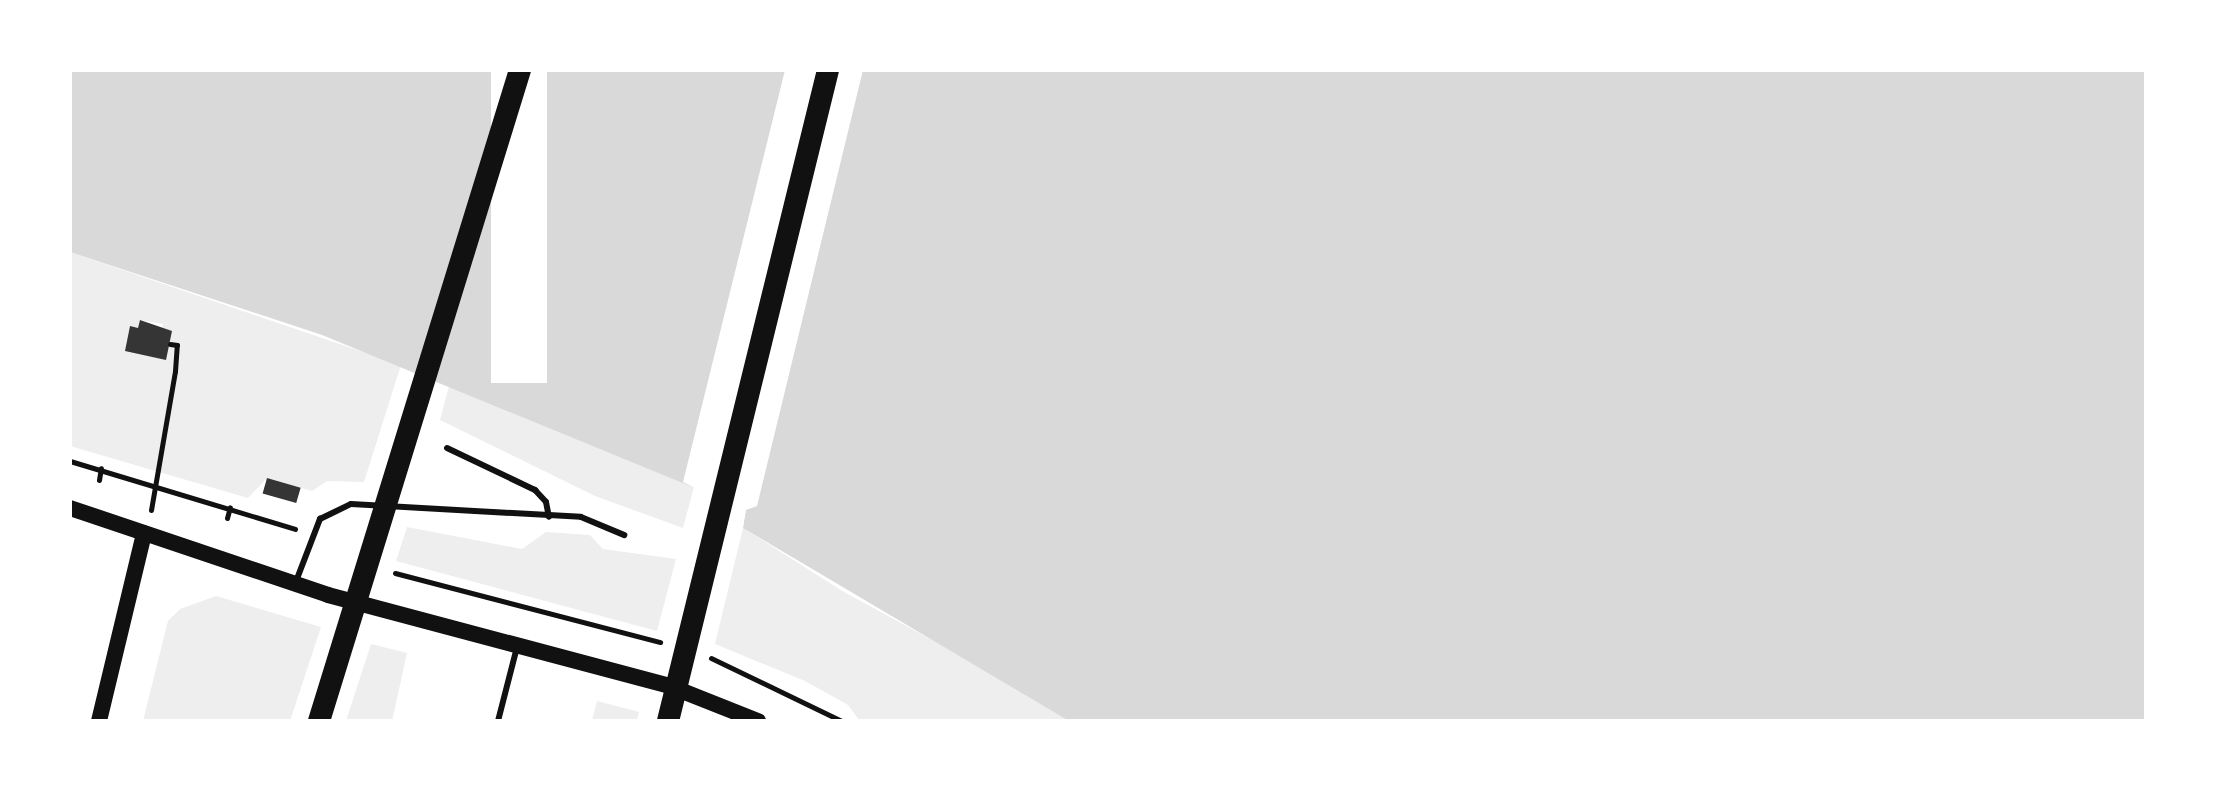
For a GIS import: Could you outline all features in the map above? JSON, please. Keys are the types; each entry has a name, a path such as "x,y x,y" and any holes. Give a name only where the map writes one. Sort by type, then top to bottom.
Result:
{"highway":[{"path":"319,721 520,70"},
{"path":"668,721 828,70"}],"main road":[{"path":"70,508 295,584 667,685 758,721"},
{"path":"99,721 144,533"}],"lane":[{"path":"447,448 535,490 546,502 549,517"},
{"path":"295,584 320,519 341,505 594,520 624,535"},
{"path":"498,721 517,646"}],"path":[{"path":"158,485 177,345 170,344"},
{"path":"70,461 292,527"},
{"path":"99,480 101,468"},
{"path":"227,518 230,507"},
{"path":"387,571 673,646"},
{"path":"706,657 842,721"}],"shaded area":[{"path":"70,70 2146,70 2146,721 1069,721 743,528 746,509 322,335 70,252"},
{"path":"70,252 401,365 364,482 327,481 312,491 267,478 248,498 70,446","holes":["140,320 163,324 162,329 126,351 130,327 138,328"]},
{"path":"449,386 694,487 683,528 595,496 440,420"},
{"path":"407,527 522,549 546,532 590,535 603,549 676,559 657,631 396,561"},
{"path":"743,528 844,592 1035,696 1069,721 860,721 848,705 805,681 715,644"},
{"path":"216,596 321,627 290,721 143,721 168,621 180,609"},
{"path":"371,644 407,653 392,721 346,721"},
{"path":"597,701 639,712 637,721 592,721"}],"pier":[{"path":"491,70 547,70 547,383 491,383"},
{"path":"785,70 863,70 757,506 746,510 742,532 742,512 683,482"}],"building":[{"path":"140,320 172,331 166,360 125,351 130,326 138,328"},
{"path":"267,478 301,488 296,503 263,493"}]}
